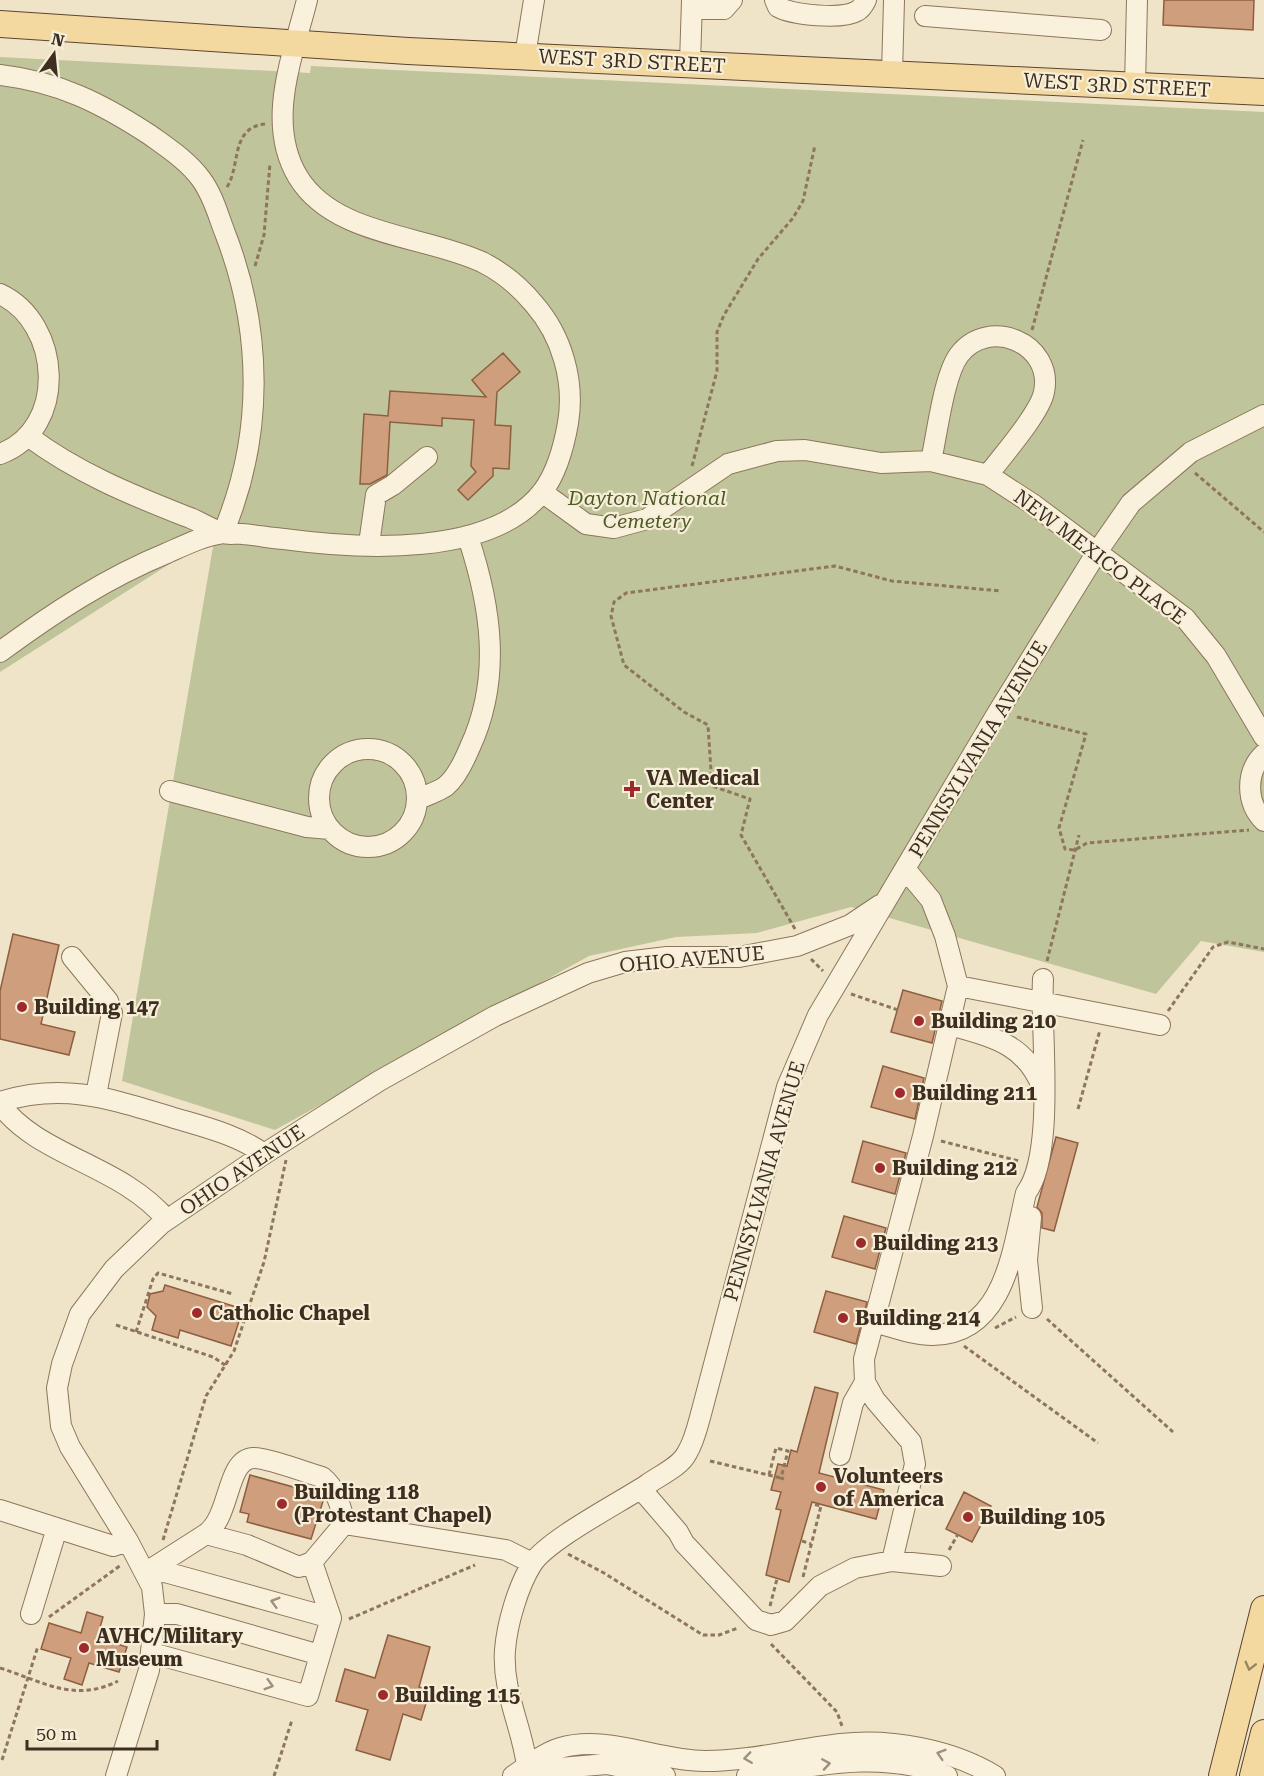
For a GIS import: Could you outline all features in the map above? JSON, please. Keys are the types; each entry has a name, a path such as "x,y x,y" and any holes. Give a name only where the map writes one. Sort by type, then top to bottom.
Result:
{"main road":[{"name":"WEST 3RD STREET","path":"0,24 294,44 1264,92"},
{"path":"1222,1776 1264,1609"},
{"path":"1253,1776 1264,1733"}],"street":[{"path":"28,436 91,477 224,533 298,541 369,544 441,543 468,537 502,523 542,492 552,476 563,447 570,399 562,353 546,319 527,296 507,278 483,263 346,218 325,206 307,189 290,160 283,128 287,70 307,0"},
{"path":"525,56 534,0"},
{"path":"690,63 692,4 724,9 732,0"},
{"path":"775,0 778,7 797,14 858,11 866,0"},
{"path":"892,74 894,0"},
{"path":"1135,86 1137,0"},
{"path":"925,16 1101,30"},
{"path":"0,75 62,88 92,100 117,114 183,159 201,179 210,195 238,265 245,296 255,373 249,443 235,505 224,533"},
{"path":"0,294 19,306 34,323 48,357 47,393 38,424 16,447 0,454"},
{"path":"931,460 947,386 959,354 965,348 990,336 1012,338 1028,346 1042,367 1045,383 1042,400 988,475"},
{"name":"PENNSYLVANIA AVENUE","path":"520,1771 524,1740 512,1711 507,1690 505,1651 521,1588 532,1563 546,1549 641,1489 681,1461 687,1454 702,1410 796,1062 818,1015 998,712 1096,552 1131,503 1182,459 1264,415"},
{"name":"NEW MEXICO PLACE","path":"542,492 578,520 595,527 614,528 647,519 698,482 728,464 777,451 805,450 880,463 931,460 988,475 1034,505 1185,618 1216,656 1264,737"},
{"path":"369,544 376,495 393,485 427,457"},
{"path":"0,652 79,596 121,572 203,537 224,533"},
{"path":"417,800 447,785 457,771 474,739 485,704 491,644 483,587 468,537"},
{"path":"375,750 397,759 412,777 417,800 415,815 408,828 397,838 384,845 369,847 355,845 341,839 330,829 321,810 321,787 332,766 352,753 375,750"},
{"path":"1260,825 1249,789 1251,773 1264,754"},
{"path":"170,791 307,827 330,829"},
{"path":"892,1561 915,1464 911,1442 875,1400 865,1382 864,1359 958,986 945,936 931,900 906,870"},
{"name":"OHIO AVENUE","path":"116,1776 148,1678 155,1614 152,1587 128,1541 70,1447 61,1426 57,1388 62,1364 80,1314 127,1254 167,1220 264,1154 379,1081 495,1016 588,973 645,959 739,957 778,951 835,932 865,916 889,898"},
{"path":"72,957 108,1001 112,1013 96,1095"},
{"path":"1032,1308 1027,1260 1028,1225 1037,1194 1035,1174 1045,1108 1043,979"},
{"path":"958,986 1160,1025"},
{"path":"950,1025 999,1039 1017,1051 1035,1069 1043,1089"},
{"path":"167,1220 139,1192 34,1135 14,1120 0,1103 26,1095 66,1093 96,1095 224,1132 248,1142 264,1154"},
{"path":"874,1322 932,1335 949,1333 982,1317 994,1302 1003,1283 1026,1192 1035,1174"},
{"path":"840,1455 853,1403 865,1382"},
{"path":"145,1573 216,1526 234,1473 241,1462 254,1457 322,1477 331,1484 343,1511 344,1524 312,1562 299,1567 247,1545 206,1533"},
{"path":"641,1489 678,1532 684,1544 756,1620 768,1624 785,1621 820,1586 855,1568 892,1561 944,1559"},
{"path":"0,1510 113,1546 128,1541"},
{"path":"344,1524 506,1550 532,1563"},
{"path":"38,1617 57,1528"},
{"path":"312,1562 339,1621"},
{"path":"145,1573 165,1572 339,1621"},
{"path":"155,1614 177,1614 320,1655"},
{"path":"152,1653 308,1696 320,1655 339,1621"},
{"path":"520,1771 560,1748 582,1745 613,1747 671,1759 705,1761 735,1760 843,1744 868,1760"},
{"path":"868,1760 886,1744 930,1751 978,1766 995,1776"},
{"path":"747,1776 868,1760 919,1767 947,1776"},
{"path":"520,1771 607,1764 665,1776"}],"path":[{"path":"210,195 219,194 229,184 235,173 235,158 244,135 258,125 273,123"},
{"path":"1028,346 1083,140"},
{"path":"698,482 692,466 717,371 717,332 724,315 758,259 793,218 803,201 815,145"},
{"path":"252,270 258,261 264,235 271,155"},
{"path":"1182,459 1203,482 1264,532"},
{"path":"797,933 741,835 750,799 712,786 708,725 684,712 624,665 611,616 614,602 626,592 835,566 892,581 1000,591"},
{"path":"998,712 1086,734 1059,828 1065,849 1075,850 1087,843 1260,825"},
{"path":"1043,979 1079,835"},
{"path":"1160,1025 1174,999 1213,947 1228,942 1264,949"},
{"path":"810,958 818,964 827,978"},
{"path":"847,992 856,998 898,1010"},
{"path":"1078,1109 1098,1044 1102,1014"},
{"path":"939,1140 1035,1174"},
{"path":"162,1542 206,1396 234,1351 264,1262 286,1159"},
{"path":"136,1332 153,1279 158,1273 232,1294"},
{"path":"992,1330 1032,1308 1173,1432"},
{"path":"116,1325 213,1357 225,1365"},
{"path":"973,1340 963,1346 1098,1443"},
{"path":"710,1461 769,1475 782,1478 788,1451 776,1448 769,1475"},
{"path":"800,1588 821,1505 812,1504"},
{"path":"944,1559 958,1534"},
{"path":"802,1541 812,1544"},
{"path":"566,1553 604,1573 703,1635 719,1635 746,1625"},
{"path":"339,1621 347,1620 482,1562"},
{"path":"38,1617 119,1566"},
{"path":"777,1579 768,1624 837,1712 842,1720 843,1735"},
{"path":"2,1760 38,1646"},
{"path":"0,1668 77,1692 94,1692 118,1681"},
{"path":"274,1776 292,1720"}],"green space":[{"name":"Dayton National Cemetery","path":"0,57 310,73 311,66 1264,112 1264,952 1201,941 1156,994 851,907 757,933 676,937 589,956 275,1130 122,1081 215,535 0,672"}],"building":[{"path":"1164,0 1254,0 1253,30 1163,25"},
{"path":"503,353 520,372 497,392 495,425 511,426 509,469 493,468 493,476 468,500 458,490 476,472 471,466 474,420 442,418 442,426 390,422 387,475 370,484 360,484 364,414 388,416 390,391 486,397 472,380"},
{"name":"Building 147","path":"13,934 59,945 41,1024 75,1032 69,1055 0,1039 0,991"},
{"name":"Building 210","path":"903,990 942,1001 932,1043 891,1032"},
{"name":"Building 211","path":"883,1066 924,1078 915,1119 871,1107"},
{"path":"1056,1137 1078,1143 1054,1231 1042,1228 1042,1213 1037,1207"},
{"name":"Building 212","path":"863,1141 906,1153 895,1194 852,1182"},
{"name":"Building 213","path":"844,1216 886,1228 875,1269 832,1257"},
{"name":"Catholic Chapel","path":"165,1285 243,1309 231,1346 180,1330 178,1338 152,1330 156,1316 147,1307 150,1294 163,1291"},
{"name":"Building 214","path":"826,1291 867,1302 856,1344 814,1332"},
{"name":"Volunteers of America","path":"815,1387 838,1393 819,1473 884,1490 876,1519 812,1502 789,1582 766,1575 781,1510 776,1509 781,1492 771,1490 778,1464 787,1466 791,1450 797,1452"},
{"name":"Building 118 (Protestant Chapel)","path":"250,1475 322,1495 324,1498 311,1539 247,1522 249,1514 240,1512"},
{"name":"Building 105","path":"964,1492 991,1506 972,1542 946,1529"},
{"name":"AVHC/Military Museum","path":"87,1612 103,1617 97,1638 127,1647 119,1672 89,1663 82,1685 64,1679 71,1658 41,1649 49,1623 81,1633"},
{"name":"Building 115","path":"388,1635 430,1647 419,1687 430,1690 421,1720 403,1714 390,1760 356,1750 368,1710 336,1701 345,1669 375,1678"}],"place":[{"name":"VA Medical Center","path":"632,789"},
{"name":"Building 147","path":"22,1007"},
{"name":"Building 210","path":"919,1021"},
{"name":"Building 211","path":"900,1093"},
{"name":"Building 212","path":"880,1168"},
{"name":"Building 213","path":"861,1243"},
{"name":"Catholic Chapel","path":"197,1313"},
{"name":"Building 214","path":"843,1318"},
{"name":"Volunteers of America","path":"821,1487"},
{"name":"Building 118 (Protestant Chapel)","path":"282,1504"},
{"name":"Building 105","path":"968,1517"},
{"name":"AVHC/Military Museum","path":"84,1648"},
{"name":"Building 115","path":"383,1695"}]}
